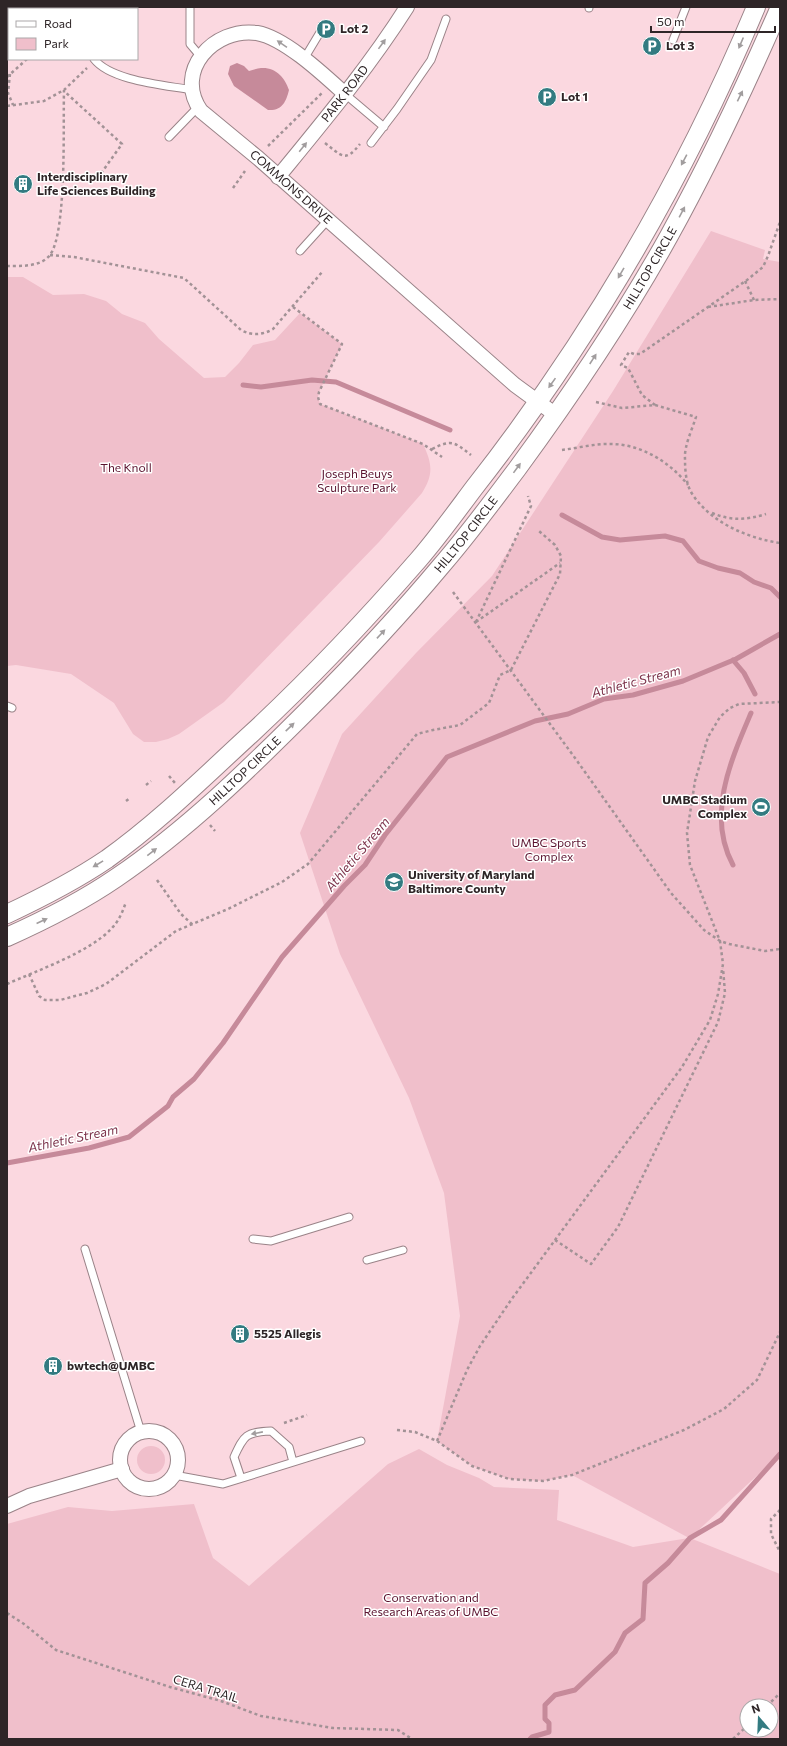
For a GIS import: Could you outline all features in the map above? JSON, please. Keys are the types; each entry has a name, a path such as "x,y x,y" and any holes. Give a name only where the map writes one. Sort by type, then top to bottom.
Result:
{"street":[{"name":"PARK ROAD","path":"278,177 345,94 394,28 407,7"},
{"name":"HILLTOP CIRCLE","path":"7,914 40,899 104,860 138,835 185,795 302,685 372,613 422,556 539,402 597,315 650,224 735,57 756,7"},
{"name":"HILLTOP CIRCLE","path":"7,937 50,918 115,879 152,852 194,818 256,761 352,665 444,564 556,415 616,325 669,237 755,66 780,8"},
{"name":"COMMONS DRIVE","path":"345,94 304,59 274,39 257,33 238,34 221,40 207,49 192,72 192,90 194,101 201,111 328,220 506,377 556,415"},
{"path":"152,1431 163,1434 172,1442 178,1452 178,1464 174,1475 165,1484 153,1489 140,1487 128,1480 122,1469 120,1460 126,1443 132,1436 141,1432 152,1431"},
{"path":"7,1506 29,1496 122,1469"}],"lane":[{"path":"190,7 190,44 201,57"},
{"path":"674,40 686,7"},
{"path":"371,143 431,60 446,19"},
{"path":"304,59 325,24"},
{"path":"95,60 100,66 120,76 192,90"},
{"path":"345,94 384,127"},
{"path":"169,137 198,107"},
{"path":"300,251 328,220"},
{"path":"254,1239 271,1241 349,1217"},
{"path":"85,1249 141,1432"},
{"path":"367,1260 403,1250"},
{"path":"241,1478 234,1456 242,1439 255,1432 271,1432 289,1447 292,1462"},
{"path":"174,1475 223,1484 361,1441"}],"path":[{"path":"7,77 26,60"},
{"path":"7,106 44,101 64,90 95,60"},
{"path":"10,74 8,93 13,105"},
{"path":"62,179 97,179 122,144 64,90"},
{"path":"7,266 25,266 39,263 50,255 57,238 61,204 64,90"},
{"path":"268,146 323,91"},
{"path":"324,143 343,157 347,157 352,154 361,143"},
{"path":"233,188 245,172"},
{"path":"690,487 685,457 696,417 655,405 642,395 628,368 621,365 629,352 640,354 763,267 780,222"},
{"path":"50,255 74,257 184,278 241,330 248,334 261,334 273,329 323,271"},
{"path":"745,281 754,300"},
{"path":"706,308 754,300 780,299"},
{"path":"293,307 342,344 319,392 318,401 324,407 423,444 442,457"},
{"path":"596,402 622,408 655,405"},
{"path":"432,449 449,442 456,443 471,454"},
{"path":"562,450 608,444 624,445 639,449 659,459 690,487 699,502 710,512 733,528 754,537 780,543"},
{"path":"476,622 531,506 528,496"},
{"path":"710,512 728,519 752,519 766,514"},
{"path":"29,974 39,996 45,1000 60,1000 87,993 106,984 176,931 193,925 282,882 308,864 417,734 460,726 489,703 500,676 511,670 560,574 561,556 555,545 539,531"},
{"path":"476,622 560,563"},
{"path":"453,592 575,758 671,893 704,930 720,941 765,951 780,949"},
{"path":"555,1240 591,1264 618,1227 718,1022 725,993 720,941 690,865 687,833 695,781 708,736 720,717 730,708 739,704 780,702"},
{"path":"146,785 151,781"},
{"path":"126,801 130,798"},
{"path":"157,880 180,914 193,925"},
{"path":"7,984 77,952 102,938 112,929 121,916 126,902"},
{"path":"437,1441 467,1370 480,1346 511,1300 691,1054 710,1020 718,994 723,964"},
{"path":"397,1430 415,1432 437,1441 472,1466 509,1479 543,1481 572,1475 684,1430 724,1409 757,1380 780,1332"},
{"path":"284,1424 307,1415"},
{"path":"780,1510 771,1518 771,1534 778,1551 780,1552"},
{"name":"CERA TRAIL","path":"7,1613 24,1624 56,1650 170,1687 221,1701 261,1716 333,1728 398,1730 412,1739"}],"shaded area":[{"name":"University of Maryland Baltimore County","path":"7,7 780,7 780,1739 7,1739"},
{"path":"237,63 244,66 249,71 266,68 279,74 285,81 289,90 283,105 277,109 268,110 234,86 228,74 230,66"}],"green space":[{"name":"UMBC Sports Complex","path":"711,231 765,250 763,259 780,262 780,1454 690,1538 780,1574 780,1739 7,1739 7,1524 68,1507 112,1511 194,1504 213,1558 249,1586 388,1464 419,1449 447,1465 479,1478 494,1487 559,1490 557,1520 633,1547 689,1538 572,1475 543,1481 509,1479 472,1466 437,1441 460,1316 444,1193 409,1098 340,954 300,833 342,734 416,653 492,576 613,391"},
{"name":"The Knoll","path":"7,277 23,277 53,295 84,294 106,301 122,314 145,323 159,339 204,378 225,377 239,363 253,345 275,340 300,313 342,344 319,392 318,397 320,404 423,444 428,457 430,463 430,474 422,493 379,542 224,702 179,734 168,739 156,742 144,742 133,734 114,703 71,674 16,665 7,666"},
{"path":"151,1446 161,1450 165,1460 161,1470 151,1474 141,1470 137,1460 141,1450"}],"waterway":[{"path":"243,385 261,387 312,380 336,382 450,430"},
{"path":"562,515 602,537 620,540 665,536 683,541 699,561 718,568 740,573 754,582 771,588 780,597"},
{"name":"Athletic Stream","path":"7,1163 89,1148 129,1137 168,1106 173,1097 194,1079 223,1043 282,957 344,886 365,865 385,835 447,757 535,721 568,714 604,699 633,695 683,681 736,659 780,634"},
{"path":"733,660 744,673 755,694"},
{"path":"733,865 725,846 722,827 724,788 729,769 751,713"},
{"path":"530,1739 549,1732 549,1723 545,1719 545,1705 555,1695 575,1690 615,1652 625,1633 643,1619 645,1583 668,1563 690,1538 721,1520 780,1454"}],"place":[{"name":"Lot 2","path":"326,29"},
{"name":"Lot 3","path":"652,46"},
{"name":"Lot 1","path":"547,97"},
{"name":"Interdisciplinary Life Sciences Building","path":"23,184"},
{"name":"UMBC Stadium Complex","path":"761,807"},
{"name":"University of Maryland Baltimore County","path":"394,882"},
{"name":"5525 Allegis","path":"240,1334"},
{"name":"bwtech@UMBC","path":"53,1366"}],"park label":[{"name":"Joseph Beuys Sculpture Park","path":"357,481"},
{"name":"Conservation and Research Areas of UMBC","path":"431,1605"}]}
